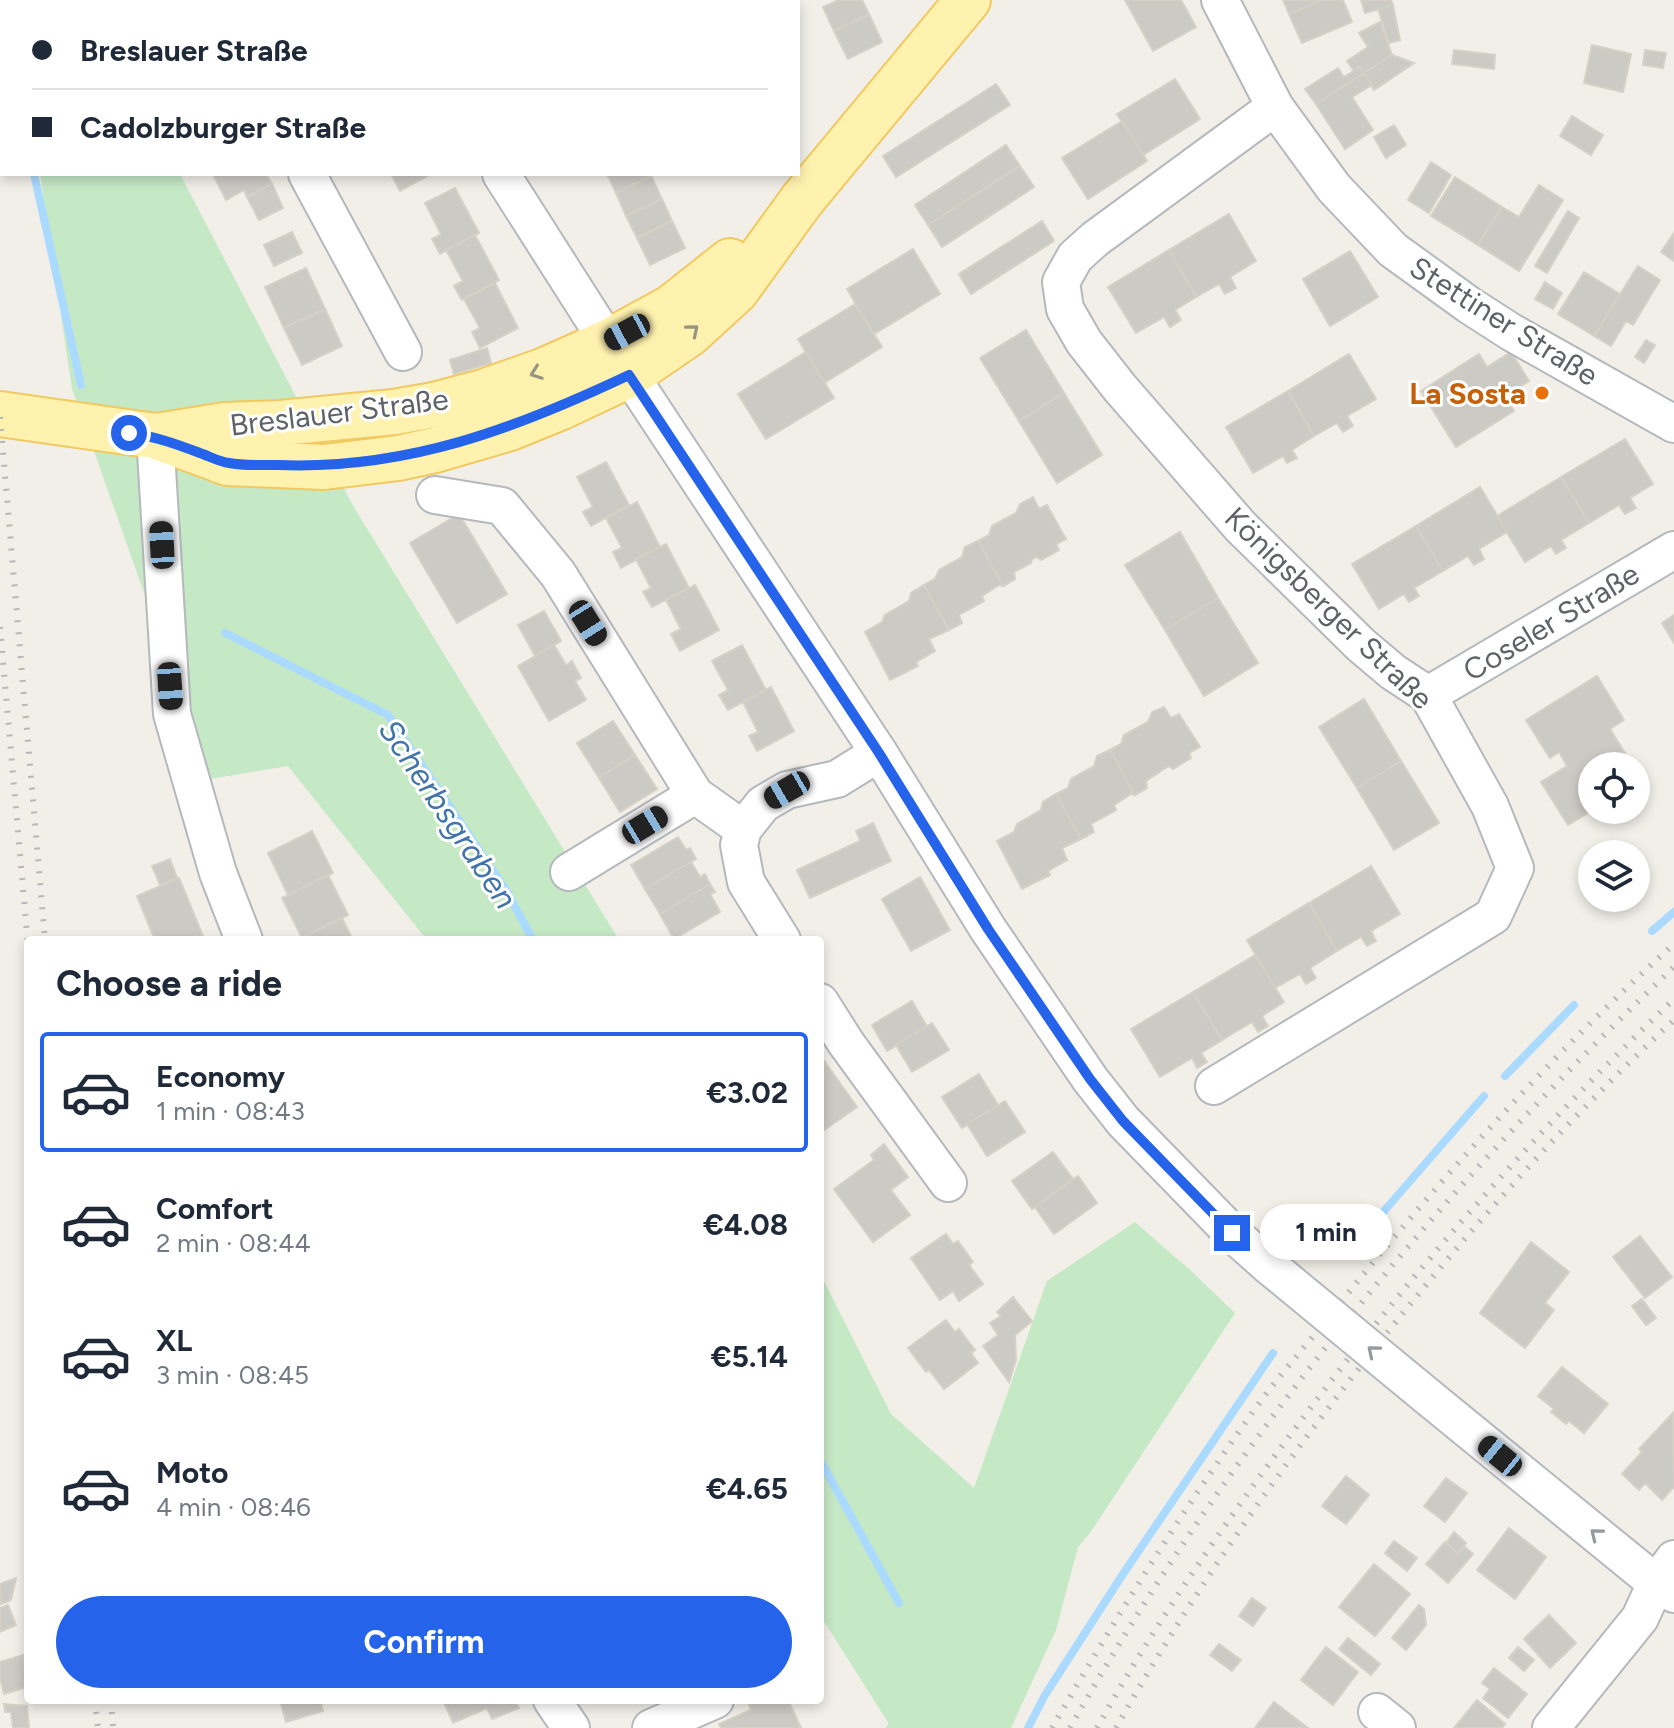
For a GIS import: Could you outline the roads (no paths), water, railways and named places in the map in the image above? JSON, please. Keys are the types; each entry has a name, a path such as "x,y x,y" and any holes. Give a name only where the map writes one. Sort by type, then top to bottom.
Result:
{"main road":[{"name":"Breslauer Straße","path":"0,414 155,436 225,425 309,420 434,405 618,359 672,307 802,200 968,0"}],"street":[{"name":"Stettiner Straße","path":"1220,0 1275,107 1334,188 1393,250 1511,332 1674,424"},
{"name":"Königsberger Straße","path":"1214,1086 1493,916 1515,868 1490,806 1428,695 1361,645 1240,526 1120,388 1084,342 1065,309 1061,282 1075,257 1275,107"},
{"path":"308,176 403,352"},
{"path":"502,176 618,359 879,753 988,929 1090,1079 1123,1121 1232,1233 1268,1265 1433,1401 1668,1579 1551,1728"},
{"path":"155,436 172,714 218,873 242,936"},
{"path":"435,495 502,506 558,574 695,795 743,829"},
{"name":"Coseler Straße","path":"1428,695 1674,550"},
{"path":"780,936 746,882 739,845 743,829 763,804 787,790 837,779 879,753"},
{"path":"569,872 695,795"},
{"path":"824,1008 948,1183"},
{"path":"555,1704 571,1728"},
{"path":"651,1728 706,1704"}],"waterway":[{"name":"Scherbsgraben","path":"34,176 81,385"},
{"name":"Scherbsgraben","path":"225,633 388,715 506,890 531,936"},
{"path":"1652,931 1674,912"},
{"path":"1505,1076 1574,1005"},
{"path":"1371,1226 1484,1096"},
{"path":"1028,1728 1045,1695 1123,1574 1273,1353"},
{"name":"Scherbsgraben","path":"824,1467 899,1603"}],"railway":[{"path":"0,417 45,936"},
{"path":"0,627 27,936"},
{"path":"1052,1728 1172,1531 1280,1377 1413,1215 1496,1121 1583,1030 1674,944"},
{"path":"1070,1728 1132,1623 1198,1521 1344,1325 1503,1140 1674,967"},
{"path":"1097,1728 1157,1626 1201,1561 1269,1464 1362,1341 1512,1165 1564,1108 1674,999"},
{"path":"1116,1728 1212,1571 1357,1371 1494,1205 1600,1092 1674,1020"},
{"path":"95,1704 98,1728"},
{"path":"111,1704 113,1728"}],"place":[{"name":"La Sosta","path":"1542,393"}]}
